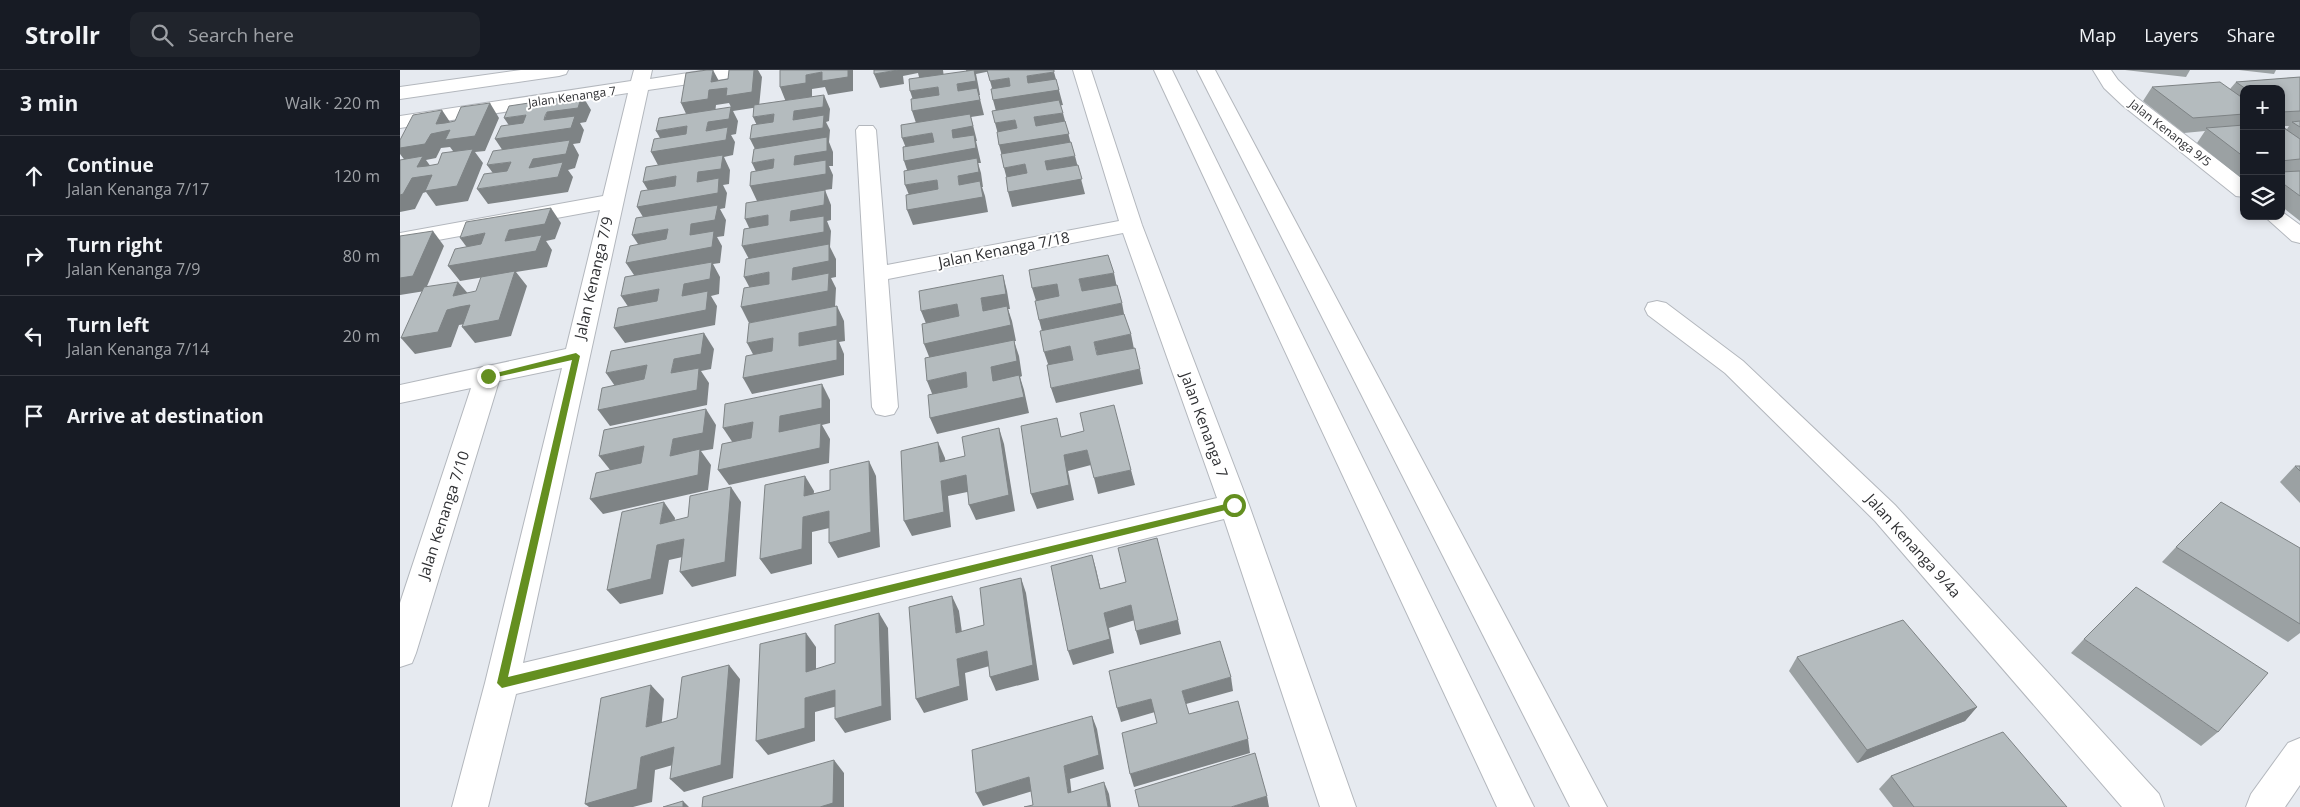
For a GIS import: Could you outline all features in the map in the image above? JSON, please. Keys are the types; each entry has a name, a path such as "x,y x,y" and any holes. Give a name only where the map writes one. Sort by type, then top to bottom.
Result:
{"street":[{"path":"400,93 559,70"},
{"name":"Jalan Kenanga 7","path":"400,122 642,78 744,70"},
{"name":"Jalan Kenanga 7","path":"1082,70 1131,225 1234,505 1338,807"},
{"path":"1163,70 1516,807"},
{"path":"1206,70 1589,807"},
{"name":"Jalan Kenanga 9/5","path":"2102,70 2111,84 2129,101 2240,188"},
{"name":"Jalan Kenanga 7/9","path":"470,807 502,683 576,356 642,78"},
{"path":"866,130 885,407"},
{"path":"400,240 612,201"},
{"path":"2280,220 2300,236"},
{"name":"Jalan Kenanga 7/18","path":"876,274 1131,225"},
{"name":"Jalan Kenanga 9/4a","path":"1657,309 1734,367 1885,512 2146,807"},
{"path":"400,394 576,356"},
{"name":"Jalan Kenanga 7/10","path":"400,653 488,376"},
{"path":"502,683 1234,505"},
{"path":"2264,807 2300,755"}],"building":[{"path":"713,70 711,82 728,79 729,70 754,70 752,92 726,96 727,88 709,90 708,99 681,103 686,73"},
{"path":"780,70 848,70 848,77 822,81 822,72 806,75 806,83 780,87"},
{"path":"874,70 898,70 874,74"},
{"path":"974,70 976,81 957,84 958,91 977,88 980,100 912,111 911,99 939,95 938,87 910,91 909,79"},
{"path":"987,70 1054,70 1054,72 1027,76 1028,83 1056,79 1059,90 993,100 991,89 1010,86 1009,78 990,81"},
{"path":"2300,77 2300,111 2285,112 2285,85 2240,85 2236,82"},
{"path":"2220,82 2240,96 2240,114 2193,118 2152,87"},
{"path":"582,95 578,108 547,112 545,116 544,120 575,116 571,128 495,139 501,126 523,123 526,115 504,118 509,106"},
{"path":"824,95 823,107 794,111 793,120 824,115 823,128 750,139 752,125 773,122 774,114 753,117 754,105"},
{"path":"1059,100 1063,113 1034,117 1036,126 1065,121 1069,134 999,145 997,132 1017,128 1015,120 995,123 992,111"},
{"path":"490,103 475,136 445,140 450,130 431,134 425,144 400,148 400,140 413,115 442,110 436,124 445,123 455,121 461,107"},
{"path":"731,107 729,119 708,122 706,131 728,127 726,140 651,152 654,139 686,134 687,126 656,131 659,118"},
{"path":"970,114 973,126 952,130 953,138 974,135 976,148 904,161 903,147 934,142 932,133 902,138 901,125"},
{"path":"2300,121 2300,127 2292,122"},
{"path":"2240,125 2240,154 2206,128"},
{"path":"2285,129 2300,139 2300,159 2285,161"},
{"path":"827,137 827,151 795,156 794,165 826,160 826,174 750,186 751,172 773,168 774,159 752,163 754,149"},
{"path":"570,140 566,154 533,159 529,168 563,162 558,177 477,189 484,174 507,171 511,162 487,165 493,151"},
{"path":"1071,142 1075,156 1045,161 1047,170 1078,165 1082,179 1008,192 1006,177 1027,173 1025,164 1004,168 1001,154"},
{"path":"473,149 457,186 425,191 432,175 412,178 403,194 400,195 400,160 423,156 417,167 427,166 438,164 442,153"},
{"path":"723,155 721,169 698,172 697,182 719,178 718,193 637,207 641,191 675,186 676,176 643,182 646,167"},
{"path":"977,158 979,172 958,176 959,185 980,181 983,197 907,210 906,195 938,189 937,180 905,185 904,171"},
{"path":"2300,171 2300,196 2285,185 2285,172"},
{"path":"825,190 824,205 791,211 790,221 824,216 824,232 742,246 744,229 768,225 768,215 745,219 746,203"},
{"path":"718,205 715,220 691,224 690,235 714,231 712,247 626,263 630,246 666,239 668,229 632,235 636,218"},
{"path":"551,208 545,224 509,230 505,241 542,235 536,251 448,266 455,249 481,244 485,233 460,238 466,222"},
{"path":"433,231 413,276 400,278 400,236"},
{"path":"829,244 829,261 793,268 792,280 829,273 828,291 741,307 744,288 769,284 769,272 744,277 746,259"},
{"path":"1108,255 1114,273 1079,279 1082,291 1117,285 1122,303 1039,320 1035,301 1059,296 1057,284 1032,288 1029,270"},
{"path":"712,262 710,279 684,284 682,296 708,291 706,310 614,328 618,308 657,301 659,289 621,296 625,277"},
{"path":"515,271 499,320 462,327 470,305 459,307 447,310 438,332 401,338 424,287 458,282 453,296 476,291 481,277"},
{"path":"1003,275 1006,294 981,298 983,311 1007,306 1011,325 924,344 922,324 959,316 957,304 921,311 919,291"},
{"path":"837,306 837,326 799,333 799,346 837,339 837,360 743,378 746,356 772,351 773,338 747,343 749,323"},
{"path":"1124,314 1131,334 1094,342 1097,355 1135,348 1140,369 1051,388 1047,365 1073,360 1070,346 1044,352 1040,331"},
{"path":"704,333 701,354 674,359 671,373 699,368 697,390 598,410 602,388 644,379 647,365 606,373 611,351"},
{"path":"1014,340 1017,361 991,367 993,381 1019,375 1024,397 930,418 928,395 967,387 966,372 927,381 925,358"},
{"path":"822,384 822,408 780,416 779,432 821,423 820,448 718,470 722,444 751,438 753,422 723,428 725,404"},
{"path":"1114,405 1131,470 1094,478 1087,450 1064,455 1069,485 1031,494 1021,426 1057,418 1061,437 1084,431 1080,413"},
{"path":"706,409 703,433 673,439 670,456 700,449 698,475 590,499 596,473 641,463 644,446 599,456 604,430"},
{"path":"999,428 1009,495 969,505 966,475 941,481 944,512 904,521 901,451 938,442 940,462 965,456 962,437"},
{"path":"869,461 871,532 829,543 829,511 803,517 802,549 760,559 765,485 805,476 804,496 830,490 830,470"},
{"path":"731,487 725,562 680,572 684,539 657,545 651,579 607,590 622,512 664,502 660,524 688,517 690,496"},
{"path":"2221,502 2300,548 2300,624 2176,547"},
{"path":"1157,538 1178,620 1136,631 1131,605 1104,613 1110,639 1068,651 1051,566 1092,555 1100,589 1126,582 1118,548"},
{"path":"1021,578 1033,665 990,677 987,651 957,659 960,686 916,699 909,607 952,596 956,633 984,625 980,588"},
{"path":"2136,587 2268,673 2218,732 2084,639"},
{"path":"879,613 882,706 835,719 835,690 805,698 805,728 756,741 760,644 806,633 806,672 835,663 835,625"},
{"path":"1903,620 1977,707 1867,750 1797,657"},
{"path":"1220,641 1231,677 1182,691 1189,714 1238,701 1248,739 1130,774 1122,733 1157,723 1151,699 1117,708 1109,671"},
{"path":"729,665 721,765 670,779 674,747 641,757 637,789 585,804 601,698 651,685 646,727 677,718 682,677"},
{"path":"1092,716 1099,755 1064,766 1068,793 1104,782 1108,807 1024,807 1033,805 1029,777 976,793 972,750"},
{"path":"2003,732 2067,807 1914,807 1891,776"},
{"path":"1255,753 1267,796 1231,807 1139,807 1135,790"},
{"path":"834,760 833,803 820,807 702,807 703,797"},
{"path":"683,801 683,807 663,807"}],"route":[{"path":"488,376 576,356 502,683 1234,505"}]}
